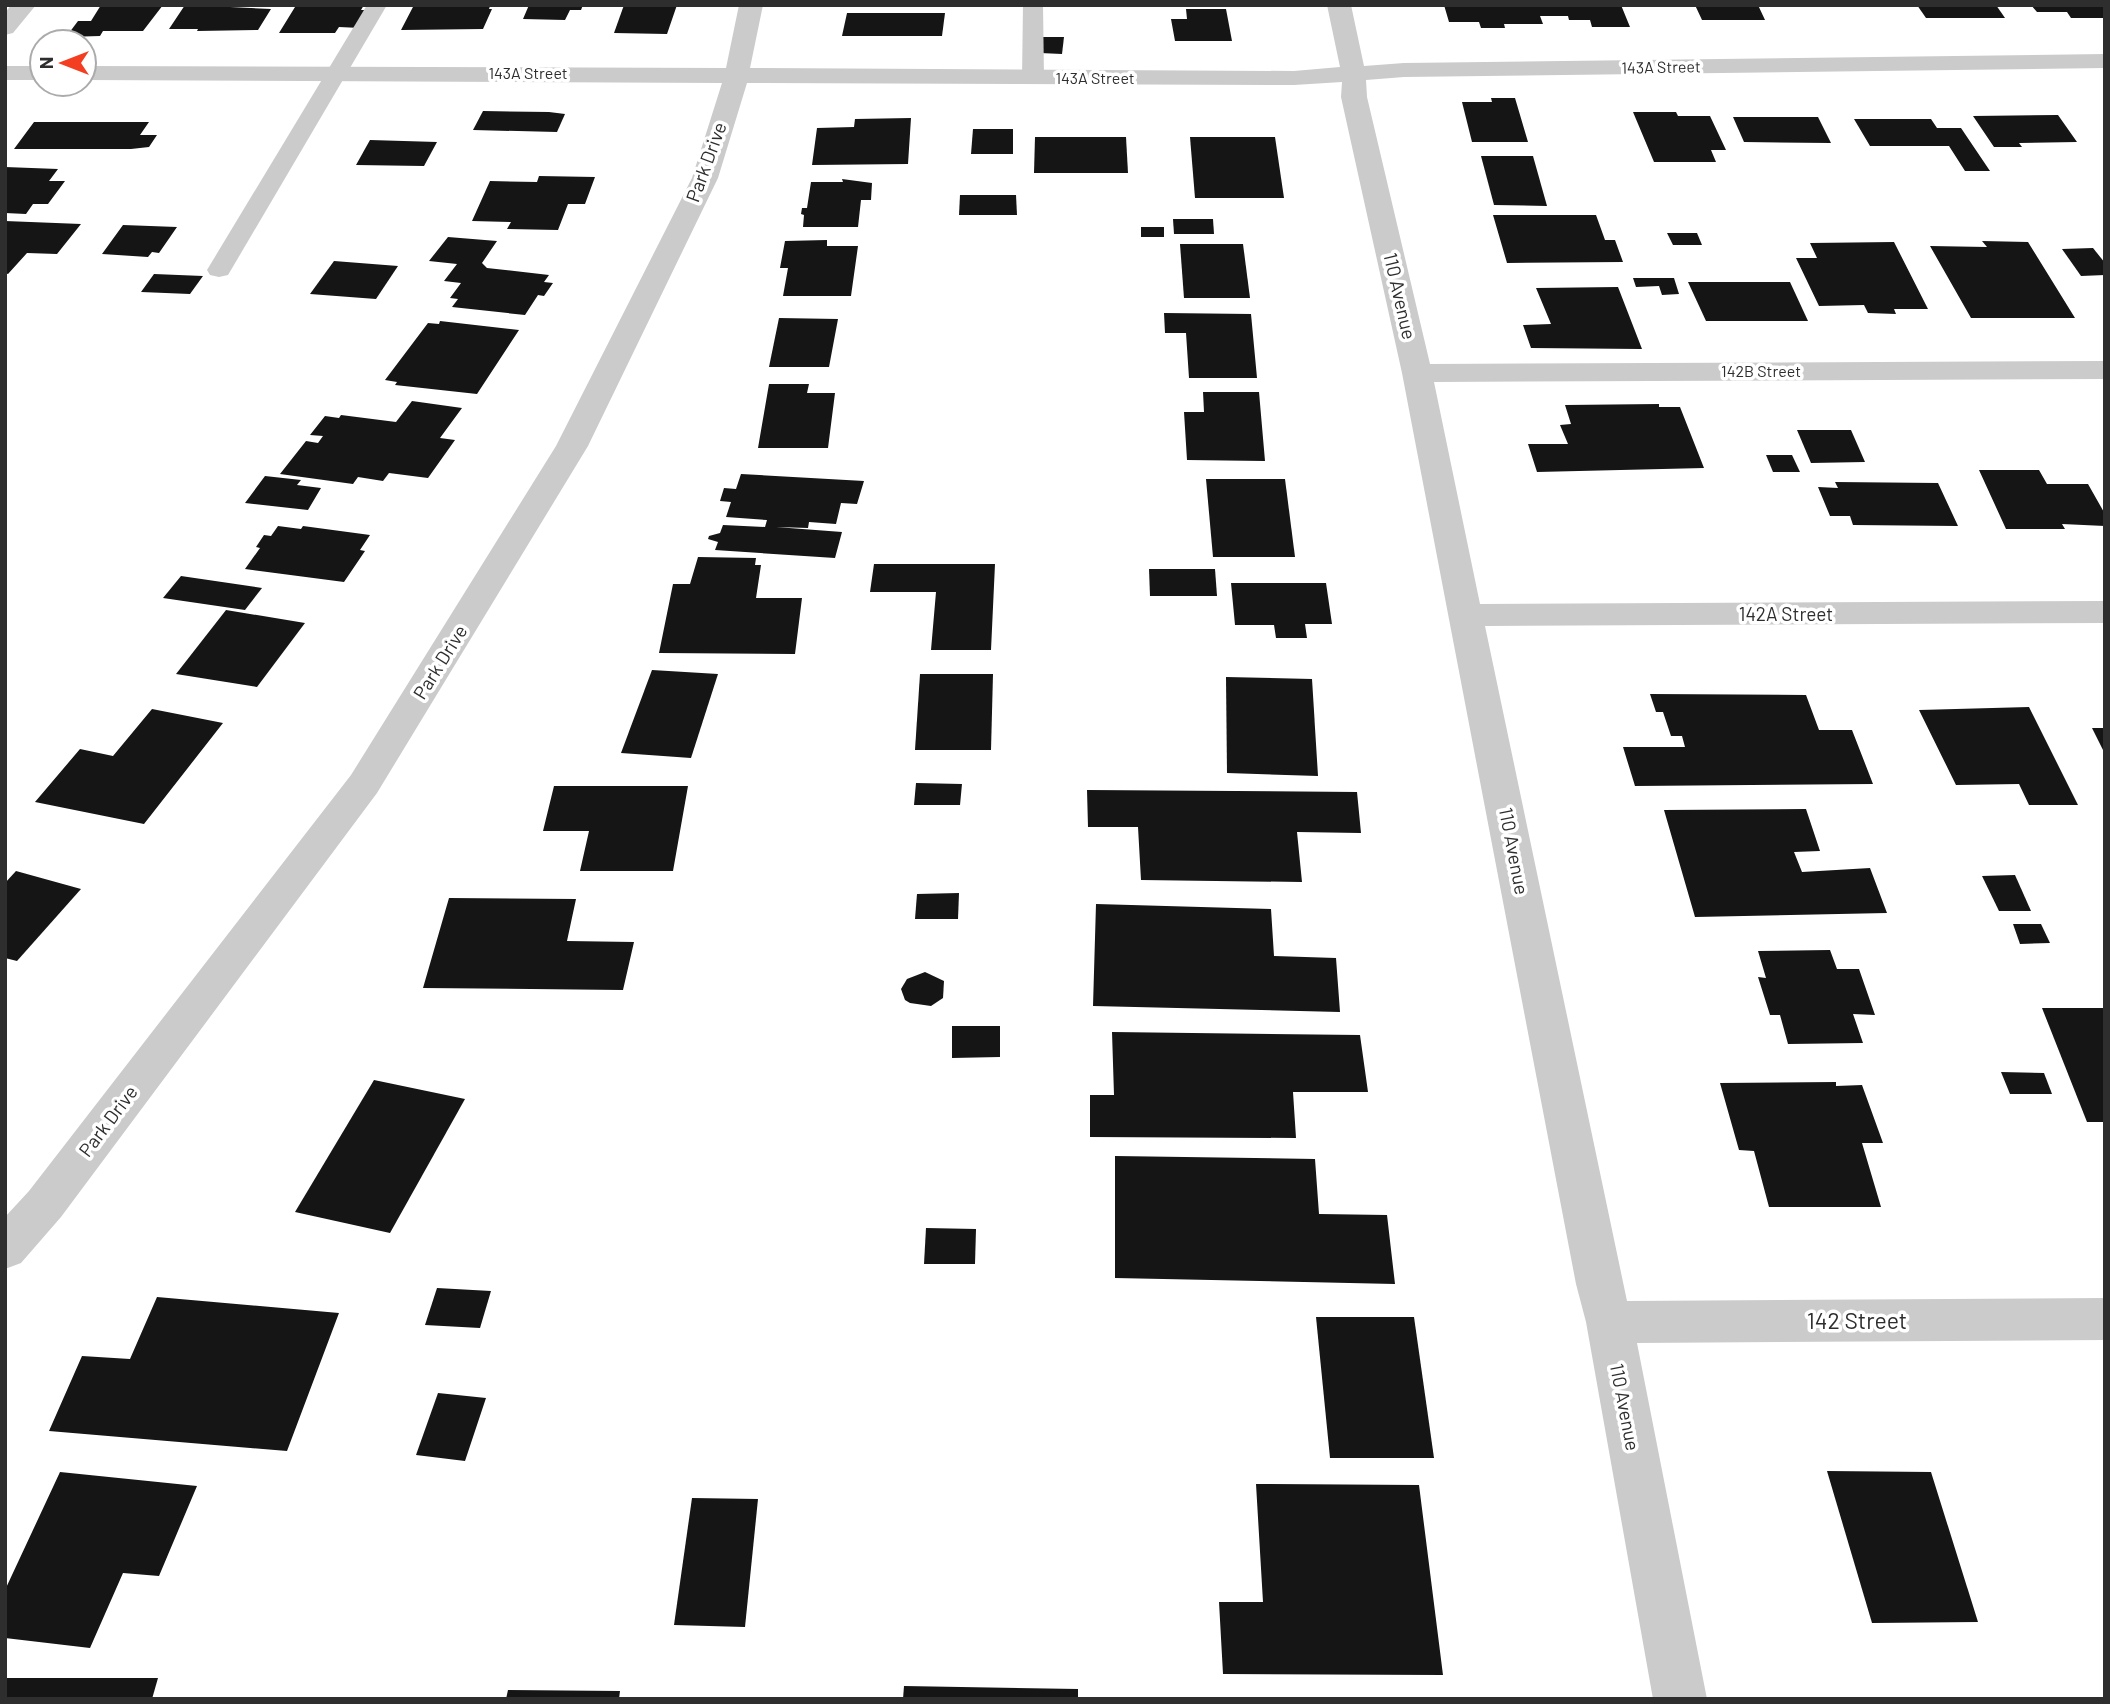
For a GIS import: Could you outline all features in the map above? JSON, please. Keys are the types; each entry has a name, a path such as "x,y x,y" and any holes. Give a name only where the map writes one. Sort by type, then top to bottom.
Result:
{"street":[{"path":"5,28 23,5"},
{"name":"Park Drive","path":"5,1249 45,1204 364,784 572,446 705,178 737,74 751,5"},
{"name":"110 Avenue","path":"1339,5 1354,74 1354,97 1417,373 1467,615 1596,1271 1609,1322 1680,1699"},
{"name":"143A Street","path":"98,73 1294,78 1404,70 2105,61"},
{"path":"5,73 28,73"},
{"name":"142B Street","path":"1417,373 2105,370"},
{"name":"142A Street","path":"1467,615 2105,612"},
{"name":"142 Street","path":"1609,1322 2105,1319"}],"lane":[{"path":"219,270 340,72 377,5"},
{"path":"1032,5 1033,78"}],"building":[{"path":"101,5 163,5 143,31 103,31 98,36 98,28 73,28 78,21 91,21"},
{"path":"185,5 231,5 230,7 271,9 258,30 169,29"},
{"path":"364,5 361,10 369,10 360,28 339,27 335,33 279,33 295,7"},
{"path":"414,5 490,6 489,9 492,9 483,29 401,30"},
{"path":"529,5 583,5 581,10 570,10 565,20 523,19"},
{"path":"624,5 677,5 667,34 614,33"},
{"path":"1444,5 1621,5 1630,27 1592,27 1590,20 1569,20 1568,16 1540,16 1543,24 1504,24 1505,28 1481,28 1479,22 1449,22"},
{"path":"1695,5 1758,5 1765,20 1702,20"},
{"path":"1917,5 1996,5 2005,18 1926,18"},
{"path":"2031,5 2105,5 2105,18 2071,18 2067,12 2037,12"},
{"path":"1186,9 1226,9 1232,41 1175,41 1171,19 1187,19"},
{"path":"847,13 945,13 942,36 842,36"},
{"path":"1042,37 1064,37 1062,54 1040,53"},
{"path":"1491,98 1515,98 1528,142 1472,142 1462,102 1492,102"},
{"path":"483,111 565,114 557,132 473,130"},
{"path":"1633,112 1676,112 1678,116 1710,116 1726,150 1711,150 1716,162 1654,162"},
{"path":"2058,115 2077,142 2019,143 2022,147 1994,147 1973,116"},
{"path":"1733,117 1818,117 1831,143 1744,142"},
{"path":"911,118 908,164 812,165 817,128 854,127 855,119"},
{"path":"1854,119 1931,119 1937,128 1961,128 1990,171 1965,171 1949,146 1870,146"},
{"path":"34,122 149,122 140,135 157,135 149,147 131,149 14,149"},
{"path":"973,129 1013,129 1013,154 971,154"},
{"path":"1035,137 1126,137 1128,173 1034,173"},
{"path":"1190,137 1275,137 1284,198 1195,198"},
{"path":"370,140 437,142 424,166 356,165"},
{"path":"1481,156 1533,156 1547,206 1494,205"},
{"path":"5,167 58,169 49,181 65,181 48,204 33,204 26,214 5,213"},
{"path":"539,176 595,177 585,204 568,204 558,230 507,229 511,222 472,221 490,181 537,182"},
{"path":"842,179 872,183 871,200 861,200 858,227 803,227 802,208 807,208 811,182 843,182"},
{"path":"960,195 1016,195 1017,215 959,215"},
{"path":"1493,215 1596,215 1605,240 1615,240 1623,262 1507,263"},
{"path":"1173,219 1213,219 1214,234 1174,234"},
{"path":"5,221 81,224 57,254 27,253 8,274 5,273"},
{"path":"123,225 177,227 159,253 152,252 148,257 102,254"},
{"path":"1141,227 1164,227 1164,237 1141,237"},
{"path":"1667,233 1697,233 1702,245 1673,245"},
{"path":"448,237 497,241 482,263 487,268 549,275 544,282 553,283 544,296 538,295 525,315 452,307 458,299 450,298 461,283 444,281 457,264 429,261"},
{"path":"827,240 827,246 858,246 851,296 783,296 788,268 780,268 785,241"},
{"path":"1982,241 2028,242 2075,318 1971,318 1930,246 1987,247"},
{"path":"1894,242 1928,309 1894,309 1896,314 1868,313 1864,305 1819,306 1796,258 1817,258 1810,243"},
{"path":"1180,244 1243,244 1250,298 1184,298"},
{"path":"2093,248 2105,263 2105,275 2081,276 2062,249"},
{"path":"334,261 398,266 376,299 310,294"},
{"path":"154,274 203,276 190,294 141,292"},
{"path":"1633,278 1674,278 1679,294 1662,295 1659,286 1636,287"},
{"path":"1688,282 1790,282 1808,321 1706,321"},
{"path":"1618,287 1642,349 1531,348 1523,325 1551,324 1536,288"},
{"path":"1164,313 1251,314 1257,378 1189,378 1186,333 1165,333"},
{"path":"779,318 838,319 829,367 769,367"},
{"path":"440,321 519,330 477,394 395,385 397,382 385,380 428,323 439,324"},
{"path":"769,384 809,384 807,393 835,393 828,448 758,448"},
{"path":"1203,392 1259,392 1265,461 1187,460 1184,412 1204,412"},
{"path":"412,401 462,408 440,438 455,440 428,478 389,473 383,481 358,477 353,484 280,474 306,441 318,443 323,436 310,435 325,416 339,418 341,415 396,422"},
{"path":"1659,404 1659,407 1680,407 1704,468 1537,472 1528,444 1568,444 1560,425 1571,424 1565,405"},
{"path":"1797,430 1851,430 1865,462 1811,463"},
{"path":"1766,455 1792,455 1800,472 1773,472"},
{"path":"1979,470 2039,470 2047,484 2088,484 2105,514 2105,526 2062,524 2065,529 2006,529"},
{"path":"741,474 864,481 857,504 841,503 836,524 809,522 808,528 776,527 842,532 835,558 715,550 718,542 708,539 709,536 720,533 723,525 765,527 767,520 726,517 731,502 720,501 724,488 736,489"},
{"path":"265,476 301,480 297,485 321,488 308,510 245,503"},
{"path":"1206,479 1285,479 1295,557 1213,557"},
{"path":"1835,482 1938,483 1958,526 1853,525 1850,516 1830,516 1818,487 1838,488"},
{"path":"278,526 301,529 303,526 370,535 360,550 365,551 344,582 245,569 260,548 256,547 264,535 271,536"},
{"path":"698,557 756,558 755,565 761,565 756,598 802,598 795,654 659,653 673,584 690,584"},
{"path":"874,564 995,564 991,650 931,650 936,592 870,592"},
{"path":"1149,569 1215,569 1217,596 1150,596"},
{"path":"181,576 262,588 245,610 163,598"},
{"path":"1231,583 1326,583 1332,624 1305,624 1307,638 1276,638 1274,625 1235,625"},
{"path":"226,610 305,623 257,687 176,674"},
{"path":"652,670 718,674 691,758 621,753"},
{"path":"920,674 993,674 991,750 915,750"},
{"path":"1226,677 1312,679 1318,776 1227,773"},
{"path":"1650,694 1806,695 1819,730 1852,730 1873,784 1635,786 1623,747 1685,747 1682,736 1671,736 1663,712 1656,712"},
{"path":"2029,707 2078,805 2029,805 2019,784 1956,785 1919,710"},
{"path":"152,709 223,723 144,824 35,802 80,749 113,756"},
{"path":"2092,728 2105,728 2105,754"},
{"path":"916,783 962,784 960,805 914,805"},
{"path":"554,786 688,786 673,871 580,871 589,831 543,831"},
{"path":"1087,790 1357,792 1361,833 1297,832 1302,882 1141,880 1138,827 1088,827"},
{"path":"1806,809 1820,851 1794,852 1802,872 1870,868 1887,913 1695,917 1664,810"},
{"path":"16,871 81,889 17,961 5,958 5,883"},
{"path":"2015,875 2031,911 1999,911 1982,876"},
{"path":"959,893 958,919 915,919 917,894"},
{"path":"449,898 576,899 567,941 634,942 623,990 423,988"},
{"path":"1096,904 1271,909 1274,956 1336,958 1340,1012 1093,1006"},
{"path":"2013,924 2041,924 2050,943 2020,944"},
{"path":"1830,950 1837,969 1859,969 1875,1015 1853,1014 1863,1043 1788,1044 1780,1015 1770,1015 1758,977 1766,978 1758,951"},
{"path":"925,972 944,981 943,998 931,1006 910,1003 905,1000 901,989 907,979"},
{"path":"2042,1008 2105,1008 2105,1122 2087,1122"},
{"path":"952,1026 1000,1026 1000,1057 952,1058"},
{"path":"1112,1032 1360,1035 1368,1092 1293,1092 1296,1138 1090,1137 1090,1095 1114,1095"},
{"path":"2001,1072 2044,1073 2052,1094 2010,1094"},
{"path":"374,1080 465,1099 390,1233 295,1212"},
{"path":"1836,1082 1836,1086 1862,1085 1883,1143 1862,1143 1881,1207 1769,1207 1754,1151 1739,1150 1720,1083"},
{"path":"1115,1156 1315,1159 1319,1214 1387,1215 1395,1284 1115,1278"},
{"path":"926,1228 976,1229 975,1264 924,1264"},
{"path":"437,1288 491,1291 480,1328 425,1325"},
{"path":"157,1297 339,1313 287,1451 49,1431 82,1356 130,1359"},
{"path":"1316,1317 1414,1317 1434,1458 1330,1458"},
{"path":"438,1393 486,1398 465,1461 416,1455"},
{"path":"1827,1471 1931,1472 1978,1622 1872,1623"},
{"path":"60,1472 197,1486 159,1576 123,1573 90,1648 5,1638 5,1590"},
{"path":"1256,1484 1419,1485 1443,1675 1223,1674 1219,1602 1263,1602"},
{"path":"692,1498 758,1499 745,1627 674,1625"},
{"path":"5,1678 158,1678 152,1699 5,1699"},
{"path":"904,1686 1078,1689 1078,1699 903,1699"},
{"path":"508,1690 620,1691 619,1699 506,1699"}]}
